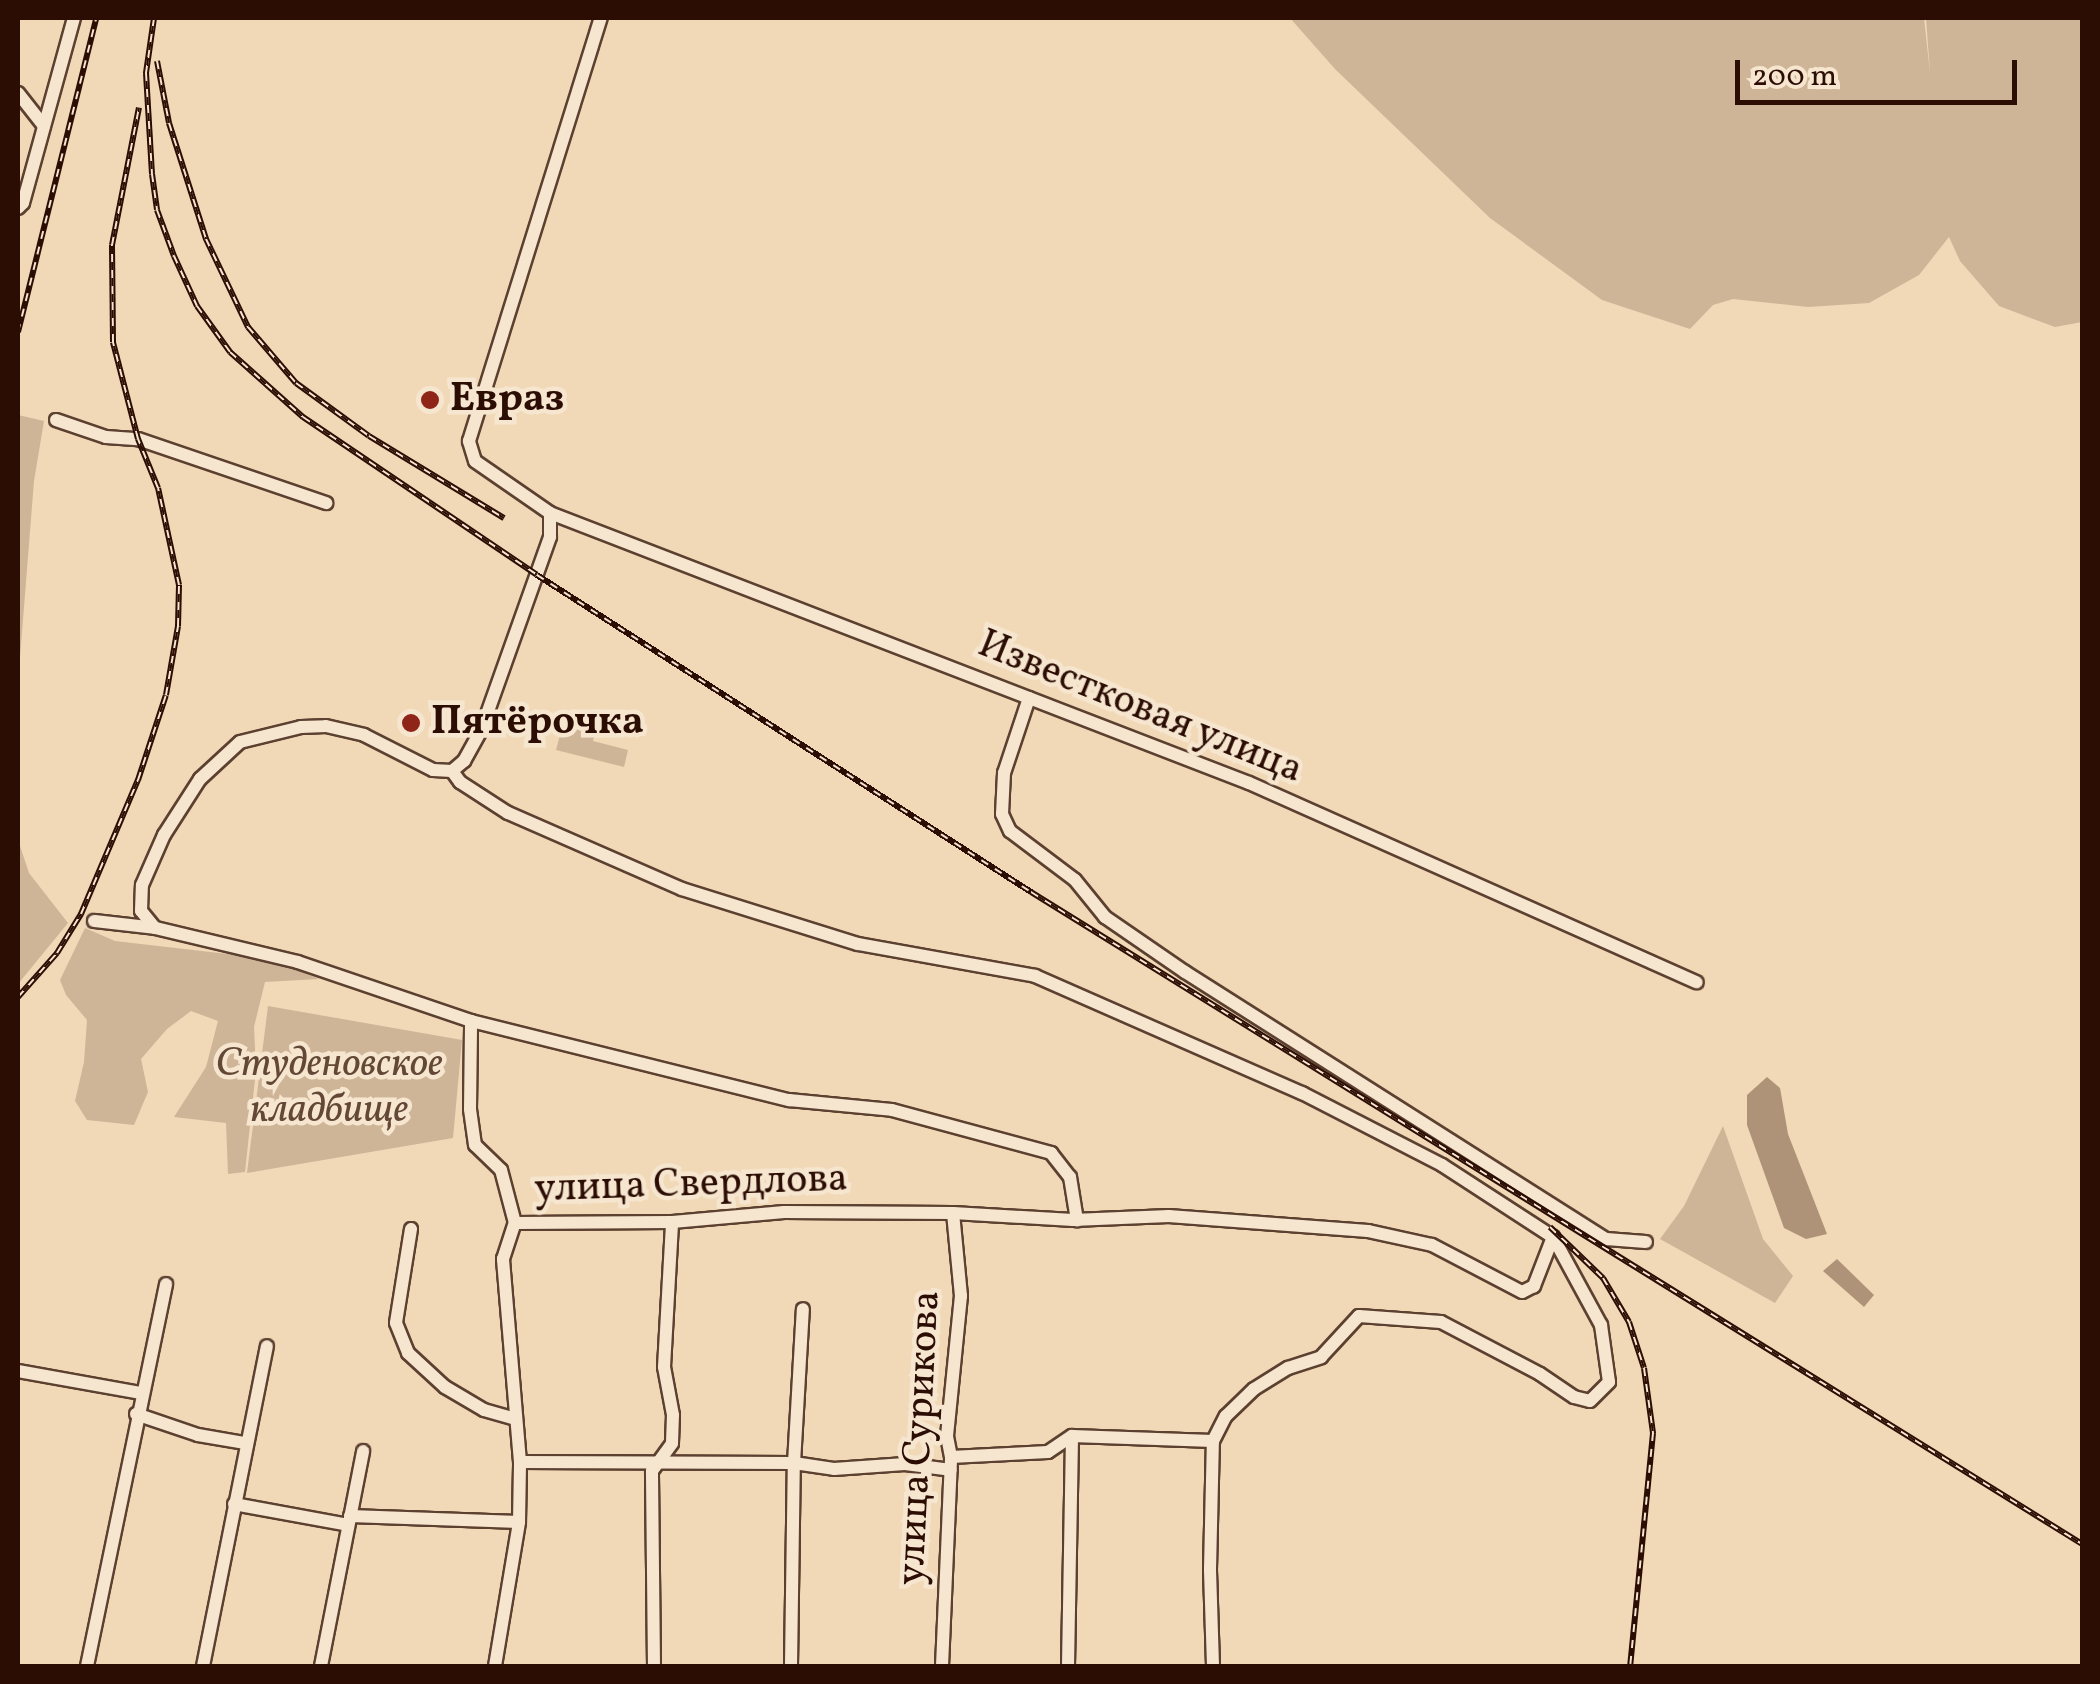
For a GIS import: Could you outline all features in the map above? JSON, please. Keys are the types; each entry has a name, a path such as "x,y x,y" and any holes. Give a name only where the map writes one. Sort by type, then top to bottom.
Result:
{"street":[{"path":"18,208 23,203 74,18"},
{"name":"Известковая улица","path":"601,18 469,441 475,460 550,512 1249,783 1697,982"},
{"path":"18,93 44,126"},
{"path":"56,420 106,437 138,439 326,503"},
{"path":"155,928 140,911 142,885 164,835 200,779 240,742 301,727 326,726 364,735 433,770 452,771 464,761 482,728 511,653 550,538 550,512"},
{"path":"1030,698 1004,774 1002,814 1010,831 1075,880 1105,917 1185,972 1606,1239 1646,1242"},
{"path":"452,771 460,782 508,812 682,889 858,944 1035,976 1302,1093 1442,1165 1553,1237 1601,1325 1609,1382 1590,1401 1574,1398 1540,1374 1441,1322 1359,1316 1320,1357 1288,1368 1240,1400 1213,1441 1213,1666"},
{"name":"улица Свердлова","path":"94,921 155,928 298,962 471,1021 789,1100 892,1110 1051,1153 1070,1177 1077,1220"},
{"path":"471,1021 470,1109 475,1144 501,1170 515,1223"},
{"name":"улица Свердлова","path":"495,1666 519,1522 520,1462 502,1259 515,1223 672,1222 784,1212 953,1212 1077,1220 1169,1216 1368,1231 1432,1245 1522,1292 1534,1286 1553,1237"},
{"name":"улица Сурикова","path":"942,1666 951,1464 947,1436 961,1296 953,1212"},
{"path":"654,1666 652,1471 672,1443 664,1367 672,1222"},
{"path":"411,1229 396,1323 408,1354 445,1387 484,1410 516,1418"},
{"path":"87,1666 140,1393 166,1284"},
{"path":"791,1666 794,1464 804,1309"},
{"path":"203,1666 267,1346"},
{"path":"18,1370 140,1393"},
{"path":"136,1414 198,1435 246,1443"},
{"path":"520,1462 794,1464 834,1469 951,1464 1048,1452 1072,1436 1213,1441"},
{"path":"1068,1666 1072,1436"},
{"path":"320,1666 363,1451"},
{"path":"234,1504 349,1520 519,1522"}],"green space":[{"path":"1290,18 1924,18 1930,73 1926,18 2082,18 2082,322 2055,327 1999,306 1960,261 1949,237 1919,275 1869,303 1808,307 1733,299 1713,305 1690,329 1602,300 1490,218 1335,69"},
{"path":"18,415 44,421 34,481 18,683"},
{"path":"565,716 597,724 593,741 628,750 624,767 556,750"},
{"path":"18,840 29,873 68,923 18,984"},
{"path":"85,928 115,941 270,959 319,979 265,982 254,1027 256,1070 245,1172 228,1174 226,1123 174,1117 206,1067 218,1021 191,1011 167,1029 141,1059 148,1092 134,1125 87,1120 75,1101 84,1062 87,1020 66,995 60,980"},
{"name":"Студеновское кладбище","path":"268,1006 462,1040 453,1138 247,1173"},
{"path":"1723,1126 1763,1239 1793,1276 1775,1303 1660,1239 1684,1206"}],"shaded area":[{"path":"1767,1077 1780,1088 1788,1134 1827,1234 1806,1239 1784,1228 1747,1125 1747,1095"},
{"path":"1837,1259 1874,1295 1864,1307 1823,1271"}],"railway":[{"path":"18,332 96,18"},
{"path":"154,18 146,73 152,174 157,210 174,256 197,306 230,352 303,417 537,575 1031,892 2082,1544"},
{"path":"157,61 169,123 206,239 248,327 296,383 369,436 504,518"},
{"path":"18,997 57,953 81,914 138,780 166,695 178,626 179,585 158,488 138,439 113,342 112,245 139,108"},
{"path":"1550,1227 1603,1278 1629,1322 1644,1368 1653,1433 1630,1666"}],"place":[{"name":"Евраз","path":"430,400"},
{"name":"Пятёрочка","path":"411,723"}]}
